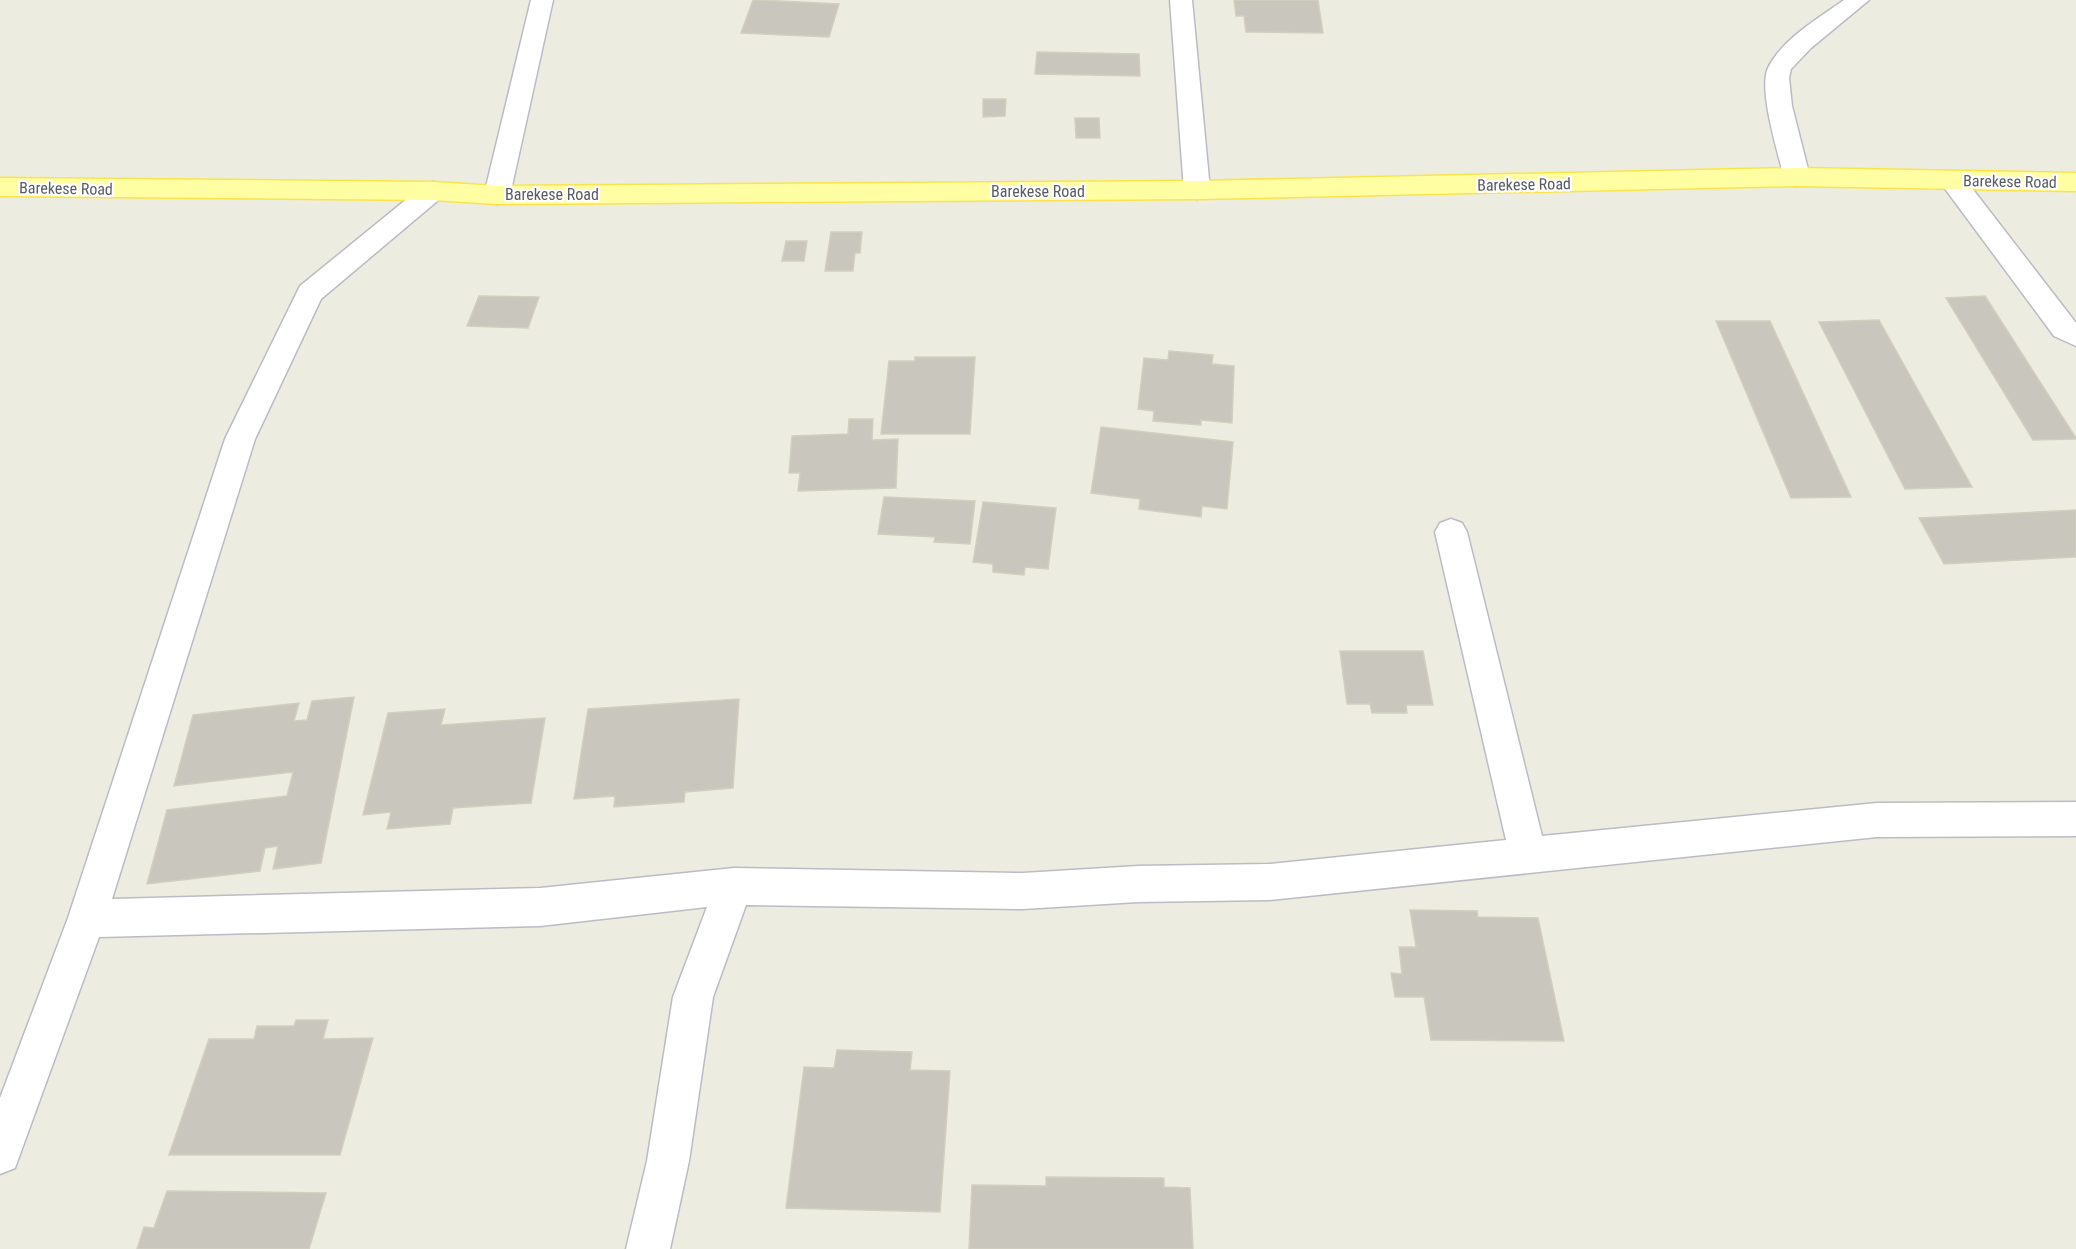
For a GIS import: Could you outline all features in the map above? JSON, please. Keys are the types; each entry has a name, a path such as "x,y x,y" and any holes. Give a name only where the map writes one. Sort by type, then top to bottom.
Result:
{"main road":[{"name":"Barekese Road","path":"0,187 433,191 496,195 1197,190 1797,177 2076,182"}],"street":[{"path":"496,195 542,0"},
{"path":"1180,0 1197,190"},
{"path":"1797,177 1778,93 1778,70 1788,55 1858,0"},
{"path":"1952,180 2064,329 2076,336"},
{"path":"0,1153 87,918 240,439 310,293 433,191"},
{"path":"1451,532 1528,855"},
{"path":"87,918 540,907 734,886 1023,891 1137,884 1269,882 1877,820 2076,819"},
{"path":"648,1249 668,1161 693,997 734,886"}],"building":[{"path":"753,0 839,4 829,37 741,33"},
{"path":"1234,0 1318,0 1323,33 1246,32 1244,16 1236,16"},
{"path":"1037,52 1139,54 1140,76 1035,74"},
{"path":"983,99 1006,99 1005,116 983,117"},
{"path":"1075,118 1099,118 1100,138 1076,138"},
{"path":"831,232 862,232 860,253 855,253 853,271 825,271"},
{"path":"786,241 807,241 804,261 782,261"},
{"path":"479,296 539,297 528,328 467,326"},
{"path":"1985,296 2076,439 2033,440 1946,298"},
{"path":"1879,320 1972,487 1905,489 1819,322"},
{"path":"1716,321 1770,321 1851,497 1791,498"},
{"path":"1169,351 1213,355 1212,364 1234,366 1232,423 1201,420 1201,425 1153,421 1154,411 1138,409 1144,358 1168,360"},
{"path":"915,357 975,357 970,434 881,434 889,361 915,361"},
{"path":"849,419 873,419 872,440 898,439 896,488 798,491 800,473 789,473 792,436 848,434"},
{"path":"1101,427 1233,442 1227,509 1202,506 1201,517 1139,509 1140,499 1091,493"},
{"path":"884,497 975,501 970,544 934,542 935,537 878,534"},
{"path":"983,502 1056,508 1048,569 1025,567 1024,575 993,572 993,564 973,562"},
{"path":"2076,510 2076,557 1944,564 1919,518"},
{"path":"1340,651 1423,651 1433,705 1406,705 1407,713 1372,713 1370,704 1347,704"},
{"path":"354,697 321,863 273,869 278,846 265,848 260,871 147,884 167,810 287,796 293,772 174,786 193,715 299,703 294,721 307,720 312,701"},
{"path":"739,699 733,788 685,792 684,802 614,807 615,796 574,799 588,709"},
{"path":"445,709 441,725 545,718 531,803 453,808 450,824 387,829 391,812 363,815 388,713"},
{"path":"1410,910 1477,911 1478,917 1538,918 1564,1041 1431,1040 1424,997 1395,997 1391,973 1402,974 1399,947 1416,947"},
{"path":"296,1020 328,1020 323,1039 373,1038 340,1155 169,1155 209,1039 254,1039 257,1026 294,1026"},
{"path":"837,1050 912,1052 910,1070 950,1071 940,1212 786,1208 804,1067 834,1068"},
{"path":"1046,1177 1164,1178 1164,1187 1190,1188 1193,1249 969,1249 972,1185 1046,1186"},
{"path":"167,1191 326,1193 309,1249 137,1249 144,1227 154,1228"}]}
